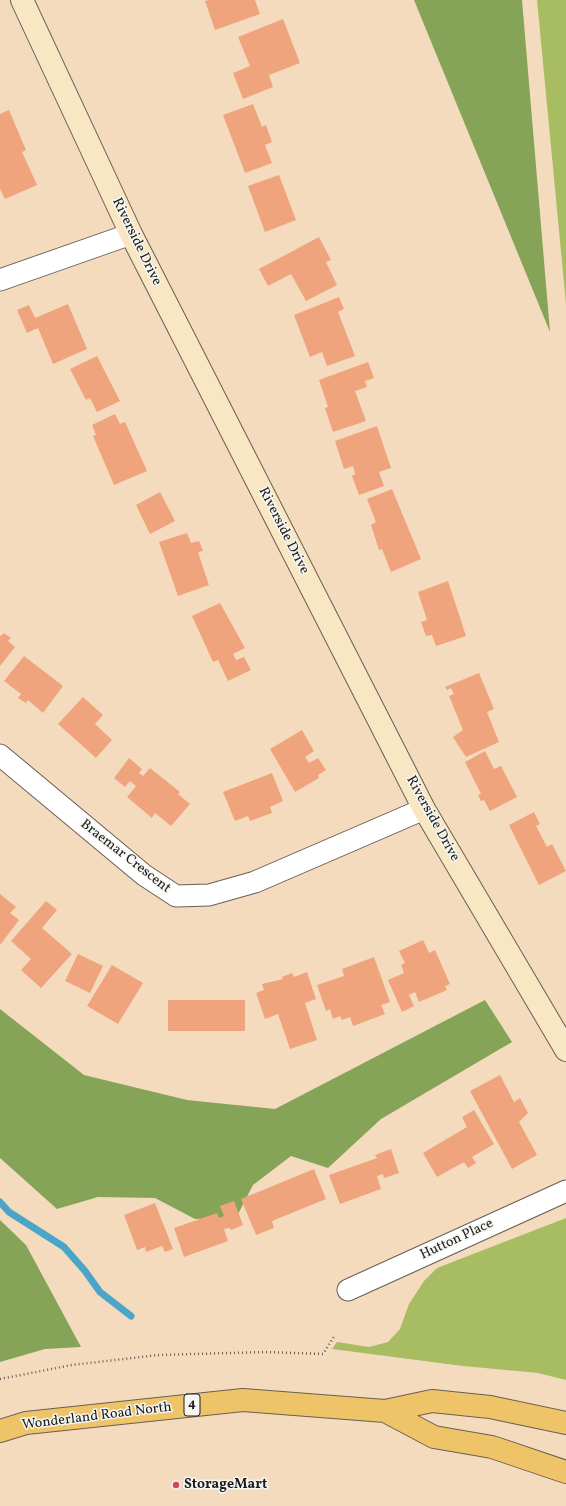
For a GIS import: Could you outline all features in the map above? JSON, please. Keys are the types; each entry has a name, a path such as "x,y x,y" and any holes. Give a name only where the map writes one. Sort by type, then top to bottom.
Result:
{"main road":[{"name":"Riverside Drive","path":"22,0 131,234 424,809 566,1050"},
{"name":"Wonderland Road North","path":"0,1431 26,1423 243,1400 385,1411 432,1401 490,1407 566,1423"},
{"name":"Wonderland Road North","path":"385,1411 434,1437 492,1448 566,1472"}],"street":[{"path":"0,280 131,234"},
{"name":"Braemar Crescent","path":"0,755 144,875 176,896 208,895 255,882 424,809"},
{"name":"Hutton Place","path":"348,1290 566,1191"}],"path":[{"path":"0,1379 72,1365 158,1354 266,1352 323,1354 334,1336"}],"green space":[{"path":"414,0 522,0 550,332"},
{"path":"537,0 566,0 566,304"},
{"path":"485,1000 512,1042 381,1119 328,1168 291,1156 253,1185 236,1218 195,1219 155,1198 98,1197 57,1209 0,1158 0,1009 84,1075 187,1100 275,1109"},
{"path":"566,1218 566,1380 538,1373 463,1366 332,1349 337,1342 369,1347 388,1342 400,1329 409,1304 424,1281 437,1268"},
{"path":"0,1220 26,1245 81,1347 45,1349 0,1362"}],"building":[{"path":"255,0 260,14 215,30 205,1"},
{"path":"283,19 300,63 269,75 273,87 243,99 233,73 250,66 238,37"},
{"path":"253,104 262,127 266,125 272,142 265,145 272,163 245,173 223,115"},
{"path":"9,110 26,150 22,152 37,185 5,199 0,189 0,114"},
{"path":"279,175 296,220 265,232 248,186"},
{"path":"319,237 331,260 326,262 337,285 306,301 291,274 268,286 259,269"},
{"path":"339,297 344,309 338,312 355,356 327,366 322,352 310,357 294,315"},
{"path":"68,304 87,349 53,364 38,328 27,333 17,310 29,305 35,318"},
{"path":"97,356 120,401 97,412 90,398 86,400 70,369"},
{"path":"368,362 374,378 365,381 367,387 355,391 366,421 333,432 325,408 328,407 319,380"},
{"path":"115,414 120,424 125,422 147,471 114,485 93,436 96,435 92,425"},
{"path":"377,426 391,468 379,472 384,486 359,495 352,476 355,474 353,466 344,469 335,441"},
{"path":"392,489 421,559 391,572 382,549 379,550 371,525 376,522 367,499"},
{"path":"160,492 175,521 150,534 136,505"},
{"path":"187,533 191,543 199,541 203,551 198,552 209,585 178,596 159,542"},
{"path":"448,581 466,636 436,646 432,635 426,636 421,622 427,620 418,592"},
{"path":"220,603 245,648 233,654 236,660 244,657 251,670 228,681 218,660 213,662 192,616"},
{"path":"4,633 11,638 8,641 15,647 0,666 0,635 1,636"},
{"path":"24,656 63,686 43,713 28,700 26,703 18,698 21,694 4,681"},
{"path":"479,673 494,709 487,712 499,742 466,757 453,737 463,730 449,696 454,694 451,688 447,690 445,687"},
{"path":"83,697 103,715 95,724 112,740 96,758 58,724"},
{"path":"302,730 314,751 305,757 309,763 318,758 326,770 318,775 319,778 295,792 270,749"},
{"path":"485,751 494,769 501,766 517,797 490,811 484,800 481,801 478,795 481,794 465,762"},
{"path":"129,758 142,769 139,773 143,776 150,768 180,792 178,794 190,804 171,826 155,813 152,818 127,797 136,786 130,781 125,787 114,778"},
{"path":"272,773 283,801 270,807 272,813 250,821 248,816 235,821 223,792"},
{"path":"534,812 540,824 536,826 547,847 552,844 566,871 539,885 509,825"},
{"path":"0,894 16,907 10,913 19,920 0,945"},
{"path":"46,901 57,910 42,928 72,954 41,988 21,970 31,959 11,941"},
{"path":"423,940 429,953 435,950 450,984 445,986 447,990 419,1002 415,992 409,995 414,1006 402,1012 388,980 404,973 401,965 405,963 399,951"},
{"path":"78,954 103,966 90,993 65,981"},
{"path":"374,957 390,1002 381,1005 385,1014 353,1026 350,1017 342,1020 340,1016 333,1019 330,1009 326,1011 317,985 344,976 342,969"},
{"path":"112,965 143,983 118,1024 87,1006"},
{"path":"307,972 316,999 305,1003 317,1040 290,1049 278,1014 265,1019 256,993 264,990 262,984 283,979 282,977 292,973 294,977"},
{"path":"168,1000 245,1000 245,1031 168,1031"},
{"path":"500,1075 514,1102 520,1098 528,1113 519,1122 537,1155 512,1169 470,1091"},
{"path":"474,1110 494,1144 472,1157 476,1163 468,1168 464,1162 437,1177 423,1153 467,1127 462,1117"},
{"path":"391,1149 399,1173 384,1178 383,1174 377,1176 381,1189 340,1204 329,1175 377,1158 375,1155"},
{"path":"314,1169 326,1199 272,1221 274,1228 256,1235 241,1199"},
{"path":"234,1201 243,1225 231,1230 229,1228 224,1229 228,1241 184,1257 174,1228 217,1213 219,1218 224,1216 220,1206"},
{"path":"155,1203 173,1249 165,1252 162,1246 146,1252 145,1247 137,1250 124,1215"}],"waterway":[{"path":"0,1202 9,1212 64,1247 85,1271 100,1292 131,1316"}],"place":[{"name":"StorageMart","path":"176,1485"}]}
